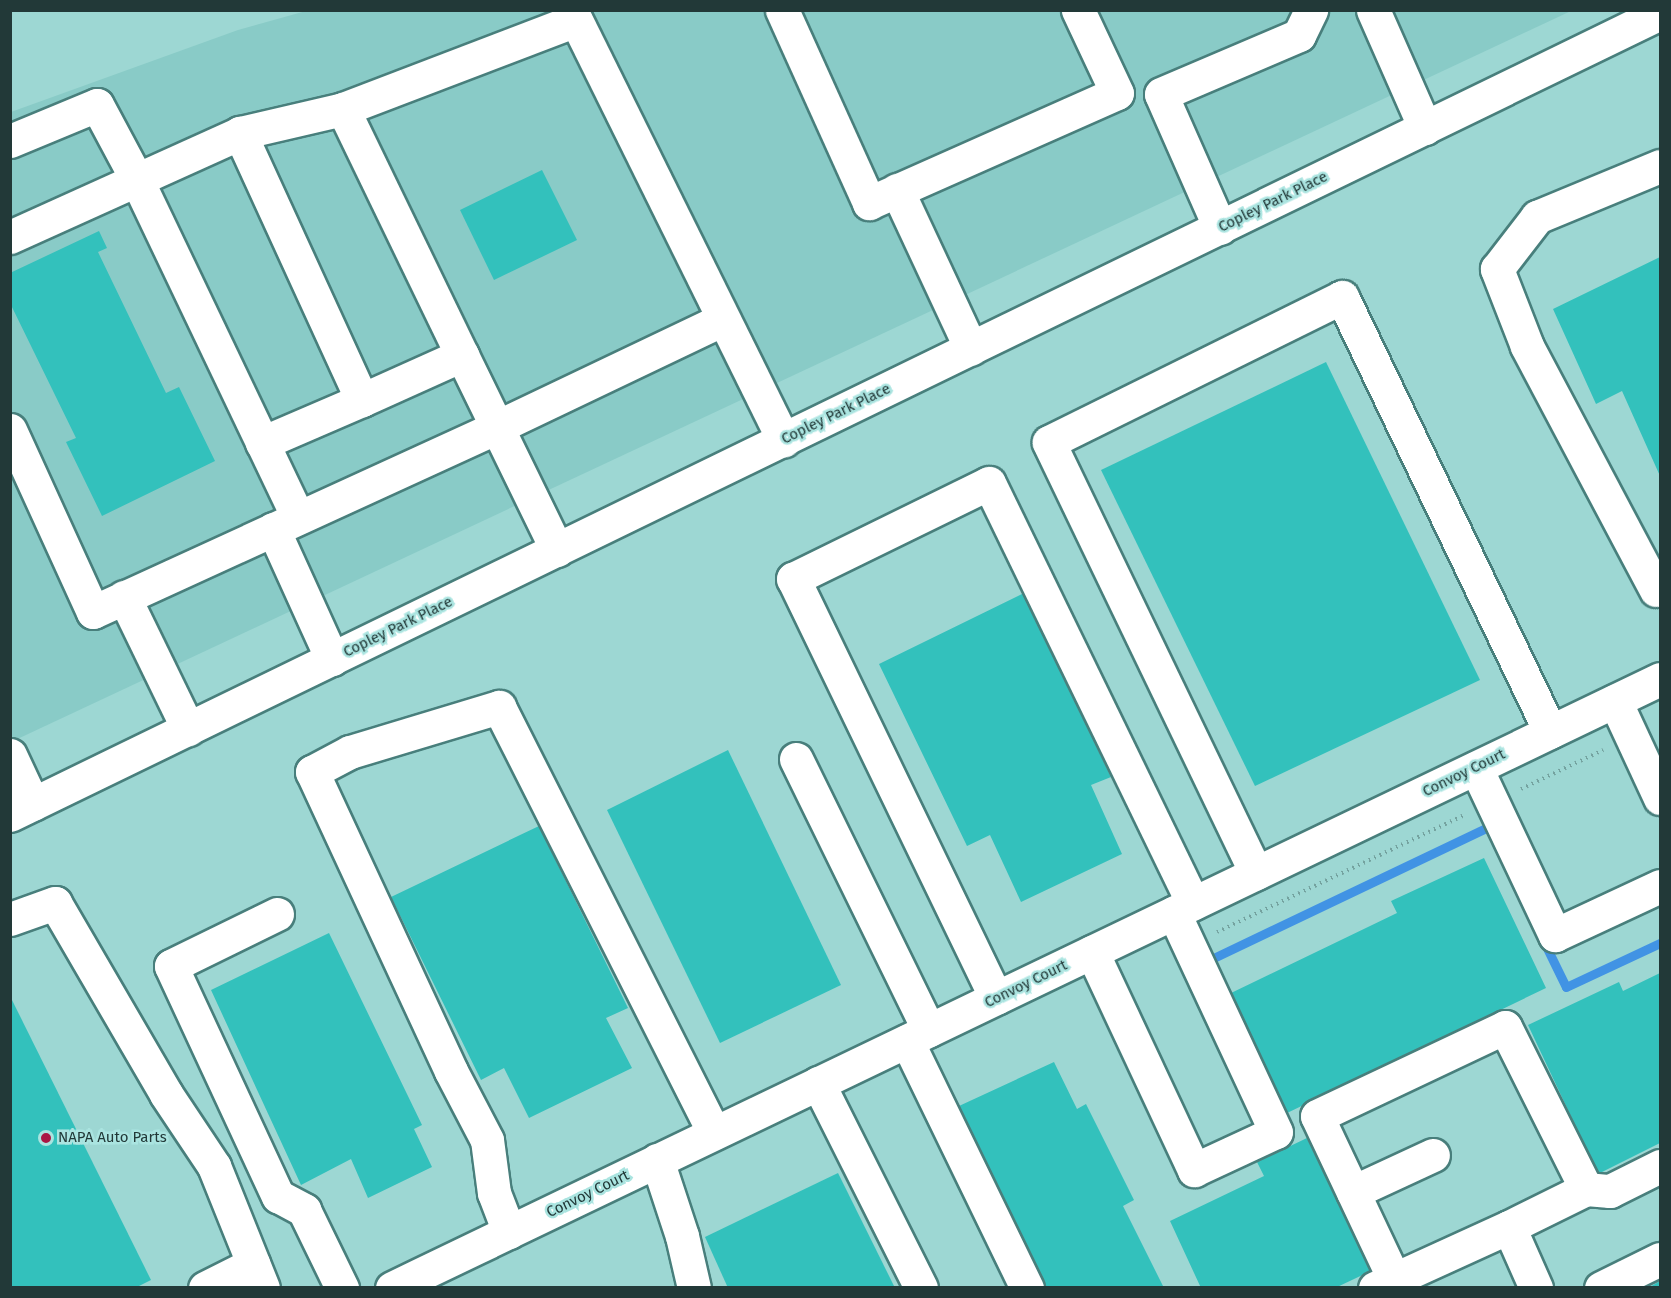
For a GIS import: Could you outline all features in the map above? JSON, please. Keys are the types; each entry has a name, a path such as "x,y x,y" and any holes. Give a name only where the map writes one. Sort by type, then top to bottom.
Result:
{"main road":[{"path":"782,10 868,203 1117,93 1078,10"},
{"path":"1220,228 1161,94 1299,35 1311,10"},
{"path":"1373,10 1425,128"},
{"name":"Copley Park Place","path":"22,810 1425,128 1653,14"},
{"path":"10,237 240,134 343,109 576,20 784,440"},
{"path":"10,141 97,105 137,180 262,443 286,524 332,659"},
{"path":"343,109 557,550"},
{"path":"240,134 362,400"},
{"path":"1659,593 1527,346 1497,269 1537,217 1660,166"},
{"path":"897,190 971,348"},
{"path":"1256,873 1049,442 1342,297 1550,732"},
{"path":"10,430 93,612 497,427 723,319"},
{"path":"262,443 462,355"},
{"path":"996,998 793,579 989,483 1183,908 1189,945 1276,1132 1194,1170 1092,952"},
{"path":"124,597 188,729"},
{"name":"Convoy Court","path":"402,1285 657,1160 1660,679"},
{"path":"1615,701 1660,798"},
{"path":"509,1232 494,1193 487,1140 451,1071 312,772 350,752 499,707 714,1133"},
{"path":"10,755 22,810"},
{"path":"796,759 1027,1287"},
{"path":"1476,768 1555,935 1660,886"},
{"path":"10,920 55,903 166,1094 213,1166 258,1276 205,1287"},
{"path":"277,914 171,966 278,1196 304,1210 342,1287"},
{"path":"1586,1189 1505,1027 1317,1116 1353,1192 1384,1283 1509,1227 1586,1189 1610,1191 1660,1166"},
{"path":"818,1083 921,1287"},
{"path":"1353,1192 1432,1155"},
{"path":"657,1160 682,1236 694,1287"},
{"path":"1509,1227 1536,1287"},
{"path":"1601,1287 1660,1259"}],"path":[{"path":"1189,945 1604,750"}],"shaded area":[{"path":"306,11 1571,11 11,742 11,112 238,30"}],"building":[{"path":"542,170 577,240 494,280 460,210"},
{"path":"99,231 107,248 98,252 166,393 179,387 215,461 102,516 66,442 76,438 10,303 10,273"},
{"path":"1660,257 1660,476 1622,391 1596,404 1553,309"},
{"path":"1326,362 1480,680 1255,786 1101,470"},
{"path":"1024,593 1111,777 1091,785 1122,854 1021,902 990,835 967,846 879,664"},
{"path":"728,750 841,985 720,1043 607,810"},
{"path":"539,826 628,1008 606,1018 632,1068 529,1118 504,1068 481,1080 391,897"},
{"path":"1484,858 1546,988 1285,1114 1229,994 1397,913 1391,901"},
{"path":"329,933 422,1125 414,1129 432,1167 368,1198 351,1159 301,1185 211,990"},
{"path":"1660,973 1660,1143 1598,1174 1528,1025 1619,982 1623,991"},
{"name":"NAPA Auto Parts","path":"10,996 151,1280 135,1288 10,1288"},
{"path":"1054,1062 1077,1109 1086,1104 1134,1200 1123,1206 1164,1288 1045,1288 959,1106"},
{"path":"1307,1138 1371,1271 1335,1288 1201,1288 1170,1221 1264,1176 1257,1162"},
{"path":"838,1173 895,1288 728,1288 705,1237"},
{"path":"1660,1281 1660,1288 1648,1288"}],"waterway":[{"path":"1203,963 1497,823"},
{"path":"1543,940 1566,987 1660,943"}],"place":[{"name":"NAPA Auto Parts","path":"46,1138"}]}
